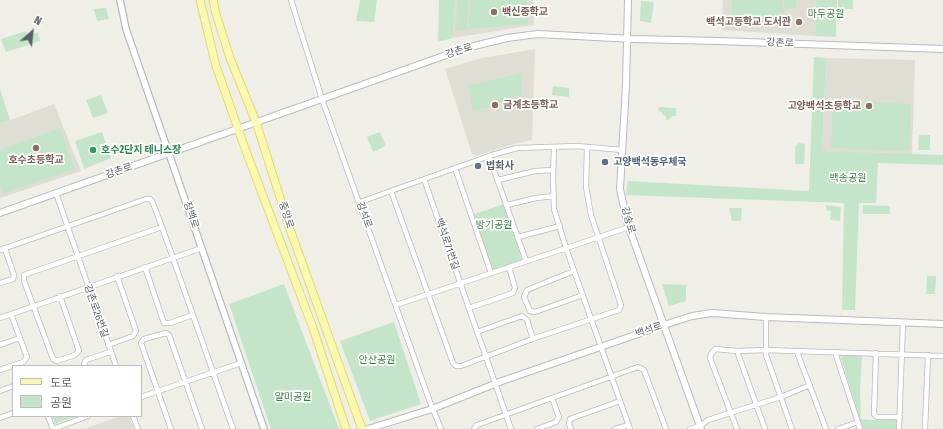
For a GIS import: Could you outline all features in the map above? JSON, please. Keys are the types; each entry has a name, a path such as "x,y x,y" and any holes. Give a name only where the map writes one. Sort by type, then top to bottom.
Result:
{"main road":[{"name":"중앙로","path":"200,0 216,66 313,328 346,429"},
{"name":"중앙로","path":"213,0 230,58 256,122 291,232 362,429"},
{"name":"강송로","path":"628,0 620,189 629,227 701,427"},
{"name":"강촌로","path":"0,213 466,48 507,38 538,34 627,39 719,40 943,50"},
{"name":"백석로","path":"368,429 432,409 496,384 692,316 712,314 943,324"}],"street":[{"name":"장백로","path":"120,0 126,29 264,429"},
{"name":"강석로","path":"291,0 322,99 360,202 432,409 441,429"},
{"path":"554,147 554,209 566,248 629,427 615,429"},
{"path":"391,191 452,363 456,366 461,366 619,310 621,305 589,203 586,187 587,147"},
{"path":"360,202 489,156 517,148 587,147 622,150"},
{"path":"489,156 526,261"},
{"path":"455,168 490,273"},
{"path":"498,180 535,171 553,170"},
{"name":"백석로71번길","path":"424,179 511,429"},
{"name":"강촌로26번길","path":"56,193 116,365"},
{"path":"507,205 536,198 554,196"},
{"path":"0,283 13,279 14,275 4,249 67,226 146,199 150,199 153,203 173,257 233,429"},
{"path":"518,237 560,226"},
{"path":"60,296 79,351 58,361 53,359 24,281 24,275 162,227"},
{"path":"396,305 629,227"},
{"path":"0,318 117,276 202,248"},
{"path":"145,267 164,323 170,323 193,315"},
{"path":"469,308 513,293 515,288 509,267"},
{"path":"574,270 526,290 524,297 530,311 535,312 583,295"},
{"path":"108,345 133,336 136,331 117,276"},
{"path":"11,314 27,358 24,362 15,365"},
{"path":"477,332 522,316 527,320 534,339"},
{"path":"766,317 766,355 792,429"},
{"path":"899,429 903,323"},
{"path":"171,429 141,343 144,339 166,333 169,335 202,429"},
{"path":"0,345 20,338"},
{"path":"737,429 710,358 713,350 715,349 737,351 766,350 943,356"},
{"path":"737,351 765,429"},
{"path":"85,365 86,360 110,352"},
{"path":"798,352 826,429"},
{"path":"836,352 860,429"},
{"path":"876,354 874,414 876,417 900,417"},
{"path":"925,429 928,355"},
{"path":"142,397 241,363"},
{"path":"0,370 12,366"},
{"path":"475,428 506,414 638,367 644,370 666,429"},
{"path":"690,429 701,427 708,420 781,397 810,385"},
{"path":"0,391 12,386"},
{"path":"537,429 556,422 559,417 553,398"},
{"path":"571,429 569,424 570,419 620,401"},
{"path":"0,418 12,413"},
{"path":"48,417 53,429 85,417"},
{"path":"134,417 138,429"},
{"path":"838,429 858,422"}],"shaded area":[{"name":"백신중학교","path":"455,0 533,0 534,25 453,38"},
{"path":"723,0 816,0 815,36 721,30"},
{"name":"금계초등학교","path":"535,49 532,140 476,156 472,154 445,69 482,58"},
{"name":"고양백석초등학교","path":"826,58 915,60 912,155 822,151"},
{"name":"호수초등학교","path":"54,104 81,171 0,198 0,124"},
{"path":"117,417 129,417 134,429 84,429"}],"green space":[{"path":"360,0 377,0 374,22 356,21"},
{"path":"439,0 455,0 453,38 438,42"},
{"path":"457,0 468,0 467,30 456,31"},
{"name":"백신중학교","path":"470,0 527,0 528,24 469,29"},
{"path":"732,0 783,0 783,9 785,9 785,26 732,23"},
{"path":"784,0 796,0 796,9 784,7"},
{"name":"마두공원","path":"816,0 837,0 836,37 815,36"},
{"path":"838,0 853,0 853,9 838,9"},
{"path":"641,1 654,2 651,23 640,21"},
{"path":"106,8 109,19 97,21 94,9"},
{"path":"26,31 27,36 38,32 40,41 6,52 1,39"},
{"name":"백송공원","path":"814,57 826,58 822,151 943,155 943,165 878,163 876,203 859,203 855,310 842,310 844,203 626,195 628,181 809,191"},
{"path":"522,73 521,100 473,111 468,86"},
{"path":"553,86 569,88 569,97 552,95"},
{"path":"0,89 10,120 0,124"},
{"path":"101,95 108,113 93,118 86,100"},
{"path":"833,100 911,104 909,151 831,148"},
{"path":"659,107 676,108 676,116 672,116 669,120 666,120 666,116 662,115 662,112 658,111"},
{"name":"호수초등학교","path":"60,128 75,169 3,194 0,184 0,150"},
{"name":"호수2단지 테니스장","path":"102,132 111,158 84,169 75,141"},
{"path":"380,132 386,146 373,152 367,137"},
{"path":"919,135 930,135 930,150 918,150"},
{"path":"799,143 805,144 804,164 795,164 795,147"},
{"name":"방기공원","path":"504,204 522,260 493,270 472,215"},
{"path":"826,205 841,207 840,221 830,220 831,211 826,210"},
{"path":"863,205 890,206 890,214 863,214"},
{"path":"729,208 742,208 741,221 732,221"},
{"path":"927,276 936,276 935,294 926,294"},
{"name":"얄미공원","path":"284,284 339,429 271,429 229,304"},
{"path":"662,284 686,285 686,301 669,306"},
{"name":"안산공원","path":"394,322 421,404 370,421 340,341"},
{"path":"840,355 862,356 860,391 861,419 896,419 897,429 863,429"},
{"path":"52,417 75,417 55,424"}],"place":[{"name":"백신중학교","path":"494,12"},
{"name":"백석고등학교 도서관","path":"799,22"},
{"name":"금계초등학교","path":"495,105"},
{"name":"고양백석초등학교","path":"869,106"},
{"name":"호수초등학교","path":"36,148"},
{"name":"호수2단지 테니스장","path":"93,150"},
{"name":"고양백석동우체국","path":"605,162"},
{"name":"법화사","path":"478,166"}]}
